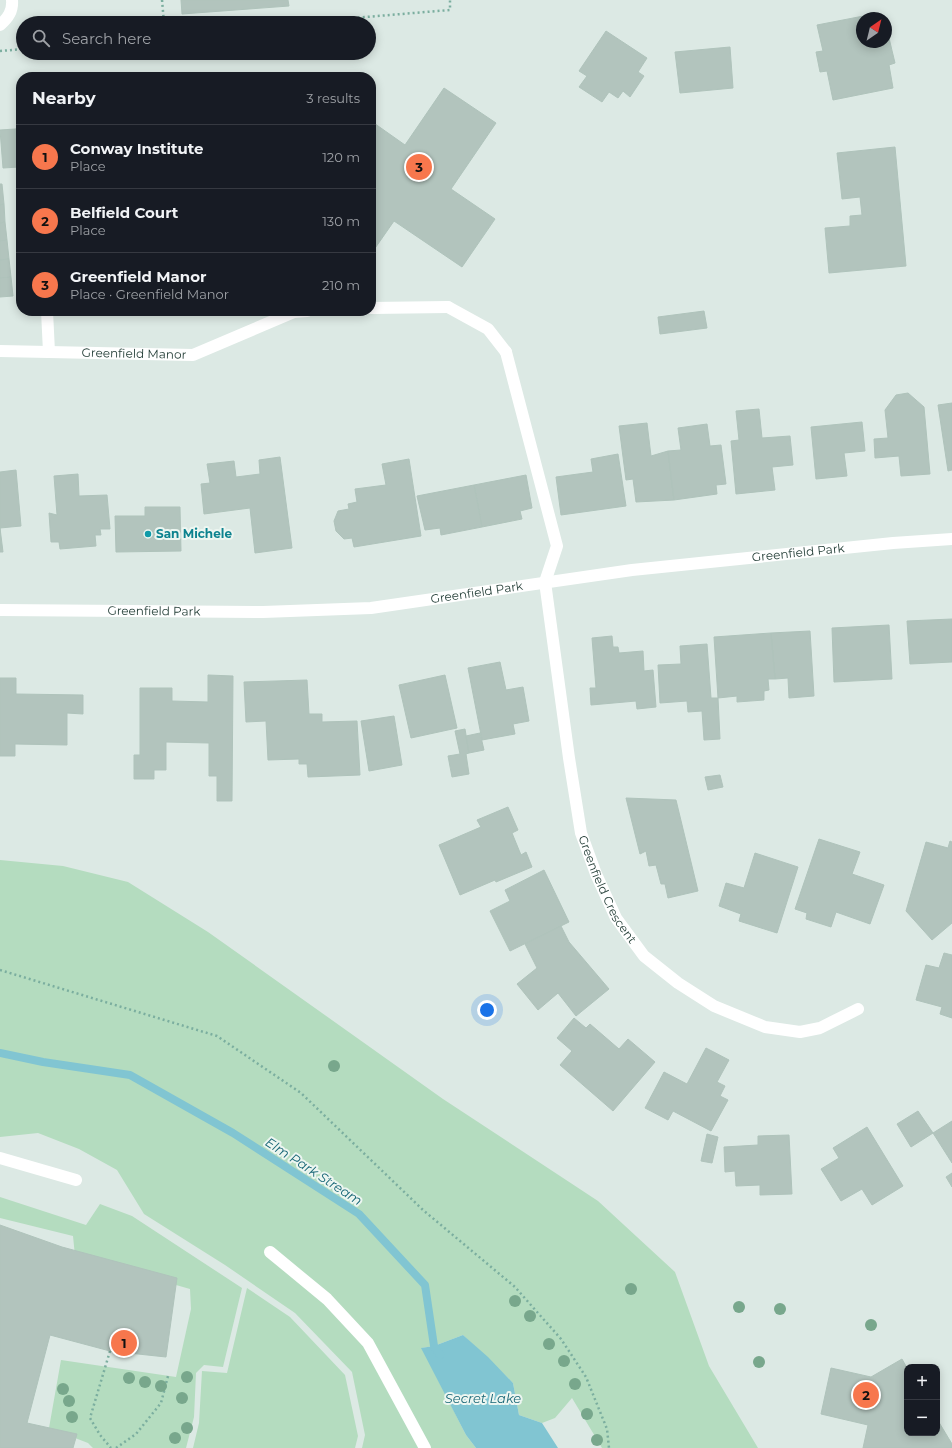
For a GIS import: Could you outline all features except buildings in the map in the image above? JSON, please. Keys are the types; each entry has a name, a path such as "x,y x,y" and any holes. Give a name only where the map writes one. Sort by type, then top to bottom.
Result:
{"street":[{"path":"0,25 9,18 12,0"},
{"path":"376,308 448,307 488,329 506,352 557,546 545,582"},
{"path":"48,316 49,352"},
{"name":"Greenfield Manor","path":"0,351 193,355 285,316"},
{"name":"Greenfield Park","path":"0,610 263,612 371,608 632,570 742,558 952,539"},
{"name":"Greenfield Crescent","path":"545,582 569,758 581,833 596,874 616,918 644,956 678,983 714,1006 765,1027 800,1032 820,1028 858,1009"},
{"path":"0,1158 76,1180"},
{"path":"270,1252 327,1299 368,1343 425,1448"}],"path":[{"path":"162,0 163,16"},
{"path":"376,16 450,10 450,0"},
{"path":"0,51 16,50"},
{"path":"0,970 216,1036 301,1093 422,1210 515,1287 561,1339 586,1377 607,1429 609,1448"},
{"path":"110,1351 90,1418 100,1435 111,1448"},
{"path":"116,1448 136,1434 161,1403 168,1376"}],"green space":[{"path":"0,860 63,866 128,882 208,932 443,1099 598,1201 675,1272 709,1366 758,1448 602,1448 572,1398 555,1418 542,1423 519,1415 513,1383 463,1335 434,1346 422,1348 466,1435 476,1448 362,1448 365,1435 352,1372 295,1313 225,1265 144,1214 117,1170 79,1149 38,1133 0,1137"},
{"path":"0,1197 86,1225 100,1204 132,1216 242,1288 223,1367 204,1365 196,1373 194,1417 186,1448 93,1448 88,1443 49,1428 61,1360 176,1377 191,1309 190,1289 75,1256 73,1236 0,1218"},
{"path":"247,1288 290,1317 345,1375 358,1436 355,1448 193,1448 199,1423 202,1371 227,1373"}],"water":[{"name":"Secret Lake","path":"463,1335 488,1357 513,1383 519,1415 542,1423 558,1448 476,1448 466,1435 421,1348 434,1346"}],"waterway":[{"name":"Elm Park Stream","path":"0,1053 43,1062 130,1075 233,1133 359,1214 425,1285 434,1346 440,1355"}],"place":[{"name":"Greenfield Manor","path":"419,167"},
{"name":"San Michele","path":"148,534"},
{"name":"Conway Institute","path":"124,1343"},
{"name":"Belfield Court","path":"866,1395"}]}
